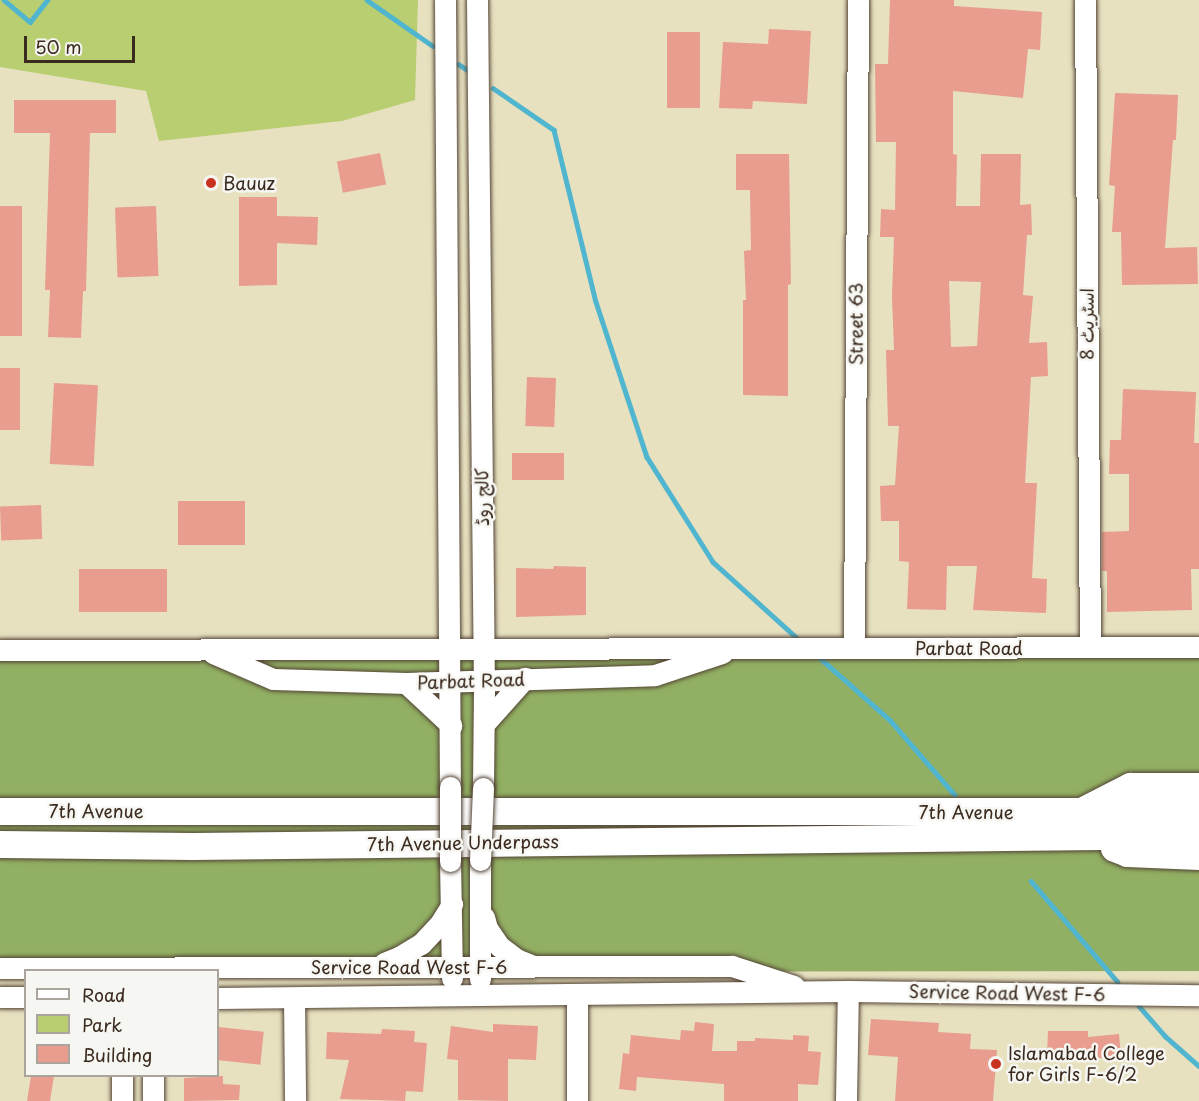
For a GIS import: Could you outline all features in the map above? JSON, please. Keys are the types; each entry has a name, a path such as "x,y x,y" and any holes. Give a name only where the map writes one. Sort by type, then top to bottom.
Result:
{"main road":[{"path":"1199,786 1130,786 1079,824 1127,853 1199,856"},
{"path":"0,801 43,812"},
{"name":"7th Avenue","path":"0,811 193,811"},
{"name":"7th Avenue Underpass","path":"193,811 733,811"},
{"name":"7th Avenue","path":"733,811 1079,824 1199,835"},
{"name":"7th Avenue","path":"734,839 1079,824 1199,811"},
{"name":"7th Avenue Underpass","path":"192,846 734,839"},
{"name":"7th Avenue","path":"0,844 192,846"},
{"path":"0,853 33,844"}],"street":[{"name":"کالج روڈ","path":"445,0 451,994"},
{"name":"کالج روڈ","path":"477,0 484,648 480,860 481,966 478,995"},
{"name":"Street 63","path":"854,647 858,0"},
{"name":"اسٹریٹ 8","path":"1085,0 1090,647"},
{"name":"Parbat Road","path":"204,650 273,679 406,683 655,675 739,647"},
{"name":"Parbat Road","path":"0,650 1199,647"},
{"path":"484,724 525,678"},
{"path":"406,683 451,725"},
{"path":"375,966 399,957 421,944 439,925 452,903"},
{"path":"482,907 487,928 499,946 516,959 537,967"},
{"name":"Service Road West F-6","path":"200,969 452,965 732,966 815,992"},
{"name":"Service Road West F-6","path":"0,968 70,969"},
{"path":"846,1101 848,991"},
{"name":"Service Road West F-6","path":"219,998 848,991 1199,995"},
{"path":"577,994 577,1101"},
{"path":"0,997 24,998"},
{"path":"294,998 295,1101"},
{"path":"122,1077 122,1101"},
{"path":"153,1077 153,1101"}],"green space":[{"path":"0,0 418,0 415,100 342,121 159,141 146,91 0,67"},
{"path":"0,650 1199,657 1199,971 219,972 219,969 145,969 0,963"}],"building":[{"path":"890,0 954,0 954,6 1042,12 1040,50 1028,49 1023,98 953,91 953,154 957,155 956,206 980,206 981,154 1021,154 1020,205 1031,204 1032,235 1027,235 1023,295 1033,296 1029,343 1047,342 1048,376 1031,377 1025,483 1037,483 1032,578 1047,579 1046,613 973,610 977,566 947,566 946,610 907,609 909,562 899,561 899,521 881,521 880,486 895,485 899,426 888,426 886,350 894,350 892,297 894,237 880,237 881,209 895,210 896,142 876,142 875,64 888,64","holes":["949,281 981,282 977,346 951,347"]},
{"path":"769,29 811,31 807,104 753,101 752,109 719,108 723,42 768,44"},
{"path":"667,32 700,32 700,108 667,108"},
{"path":"1115,93 1178,95 1176,140 1173,140 1165,248 1197,247 1198,284 1122,285 1121,232 1112,232 1115,186 1109,185"},
{"path":"14,100 116,100 116,133 90,133 86,291 83,291 81,338 48,337 50,290 45,290 50,133 14,133"},
{"path":"380,153 386,184 343,193 337,161"},
{"path":"736,154 789,154 791,284 788,285 788,396 743,395 743,300 746,300 744,251 751,250 750,190 736,190"},
{"path":"239,197 277,197 277,216 318,217 317,245 277,243 277,285 239,286"},
{"path":"0,206 22,206 22,336 0,336"},
{"path":"156,206 158,276 117,277 115,207"},
{"path":"0,368 20,368 20,430 0,430"},
{"path":"527,377 556,378 554,427 525,426"},
{"path":"54,383 98,385 94,466 50,464"},
{"path":"1123,389 1196,392 1194,443 1199,443 1199,569 1191,569 1192,610 1107,612 1107,571 1102,571 1102,532 1129,531 1129,474 1109,474 1110,440 1121,440"},
{"path":"512,453 564,453 564,480 512,480"},
{"path":"178,501 245,501 245,545 178,545"},
{"path":"41,505 42,539 1,540 0,506"},
{"path":"554,566 586,567 586,615 516,617 516,568 553,569"},
{"path":"79,569 167,569 167,612 79,612"},
{"path":"871,1019 939,1023 938,1032 971,1034 970,1049 997,1050 993,1101 895,1101 898,1057 868,1055"},
{"path":"695,1022 714,1024 712,1051 737,1051 737,1041 755,1041 755,1038 793,1040 793,1035 809,1036 808,1051 821,1052 818,1085 798,1084 798,1101 724,1101 724,1084 637,1077 636,1091 619,1089 623,1053 629,1054 631,1035 680,1040 681,1030 694,1031"},
{"path":"493,1024 538,1026 536,1060 508,1059 508,1101 458,1100 458,1060 447,1059 451,1026 493,1032"},
{"path":"219,1027 264,1032 260,1065 219,1060"},
{"path":"382,1029 415,1031 414,1042 427,1043 423,1092 406,1091 405,1101 340,1099 349,1060 326,1059 327,1032 381,1034"},
{"path":"1048,1031 1088,1031 1088,1037 1119,1034 1121,1056 1090,1059 1090,1056 1047,1056"},
{"path":"223,1076 223,1084 240,1085 239,1100 184,1101 184,1078"},
{"path":"31,1077 54,1077 50,1101 27,1101"}],"waterway":[{"path":"4,0 30,22 47,0"},
{"path":"367,0 433,46"},
{"path":"458,64 469,71"},
{"path":"493,88 554,130 596,302 647,457 713,562 796,637"},
{"path":"820,658 890,720 955,795"},
{"path":"1031,881 1118,982"},
{"path":"1139,1006 1165,1036 1199,1066"}],"place":[{"name":"Bauuz","path":"211,183"},
{"name":"Islamabad College for Girls F-6/2","path":"996,1064"}]}
